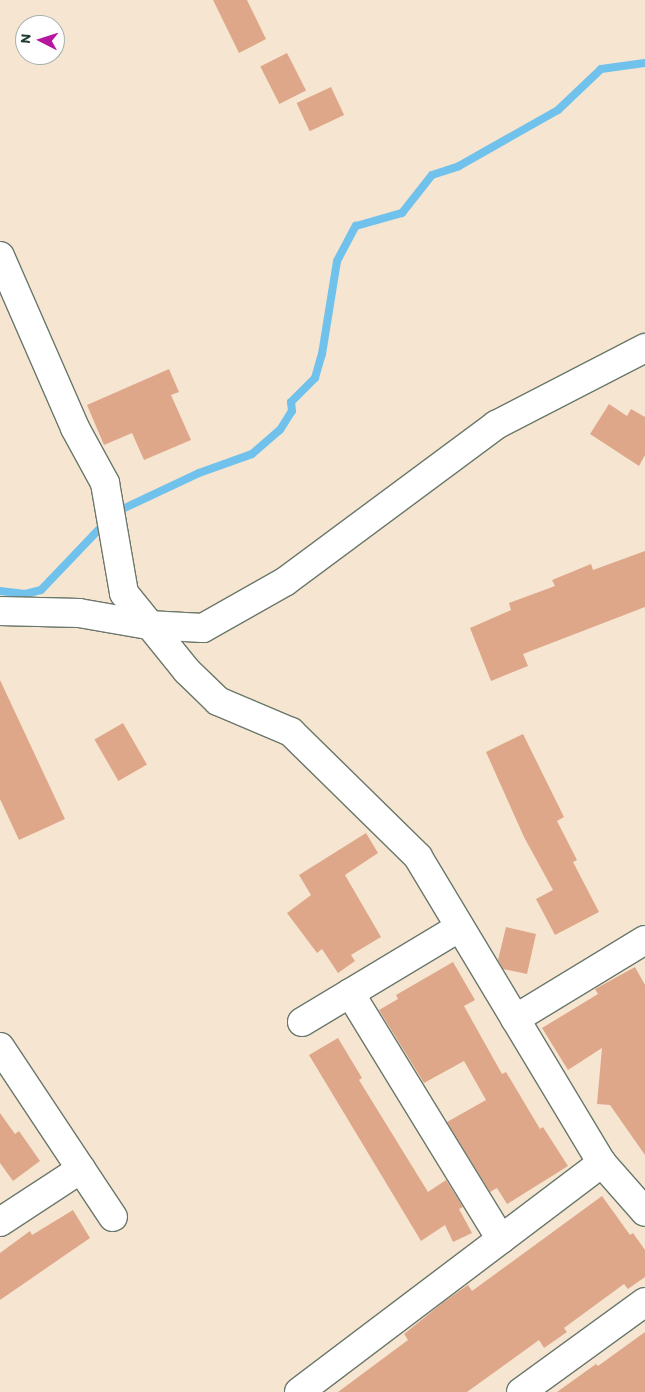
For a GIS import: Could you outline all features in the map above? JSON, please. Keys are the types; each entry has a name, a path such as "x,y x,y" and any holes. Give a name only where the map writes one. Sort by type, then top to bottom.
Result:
{"street":[{"path":"0,256 75,428 105,483 124,593 186,671 218,701 291,732 418,857 602,1163 642,1201"},
{"path":"0,611 79,613 148,625 203,628 286,581 496,425 645,348"},
{"path":"302,1022 460,927"},
{"path":"515,1019 645,940"},
{"path":"350,993 501,1239"},
{"path":"0,1047 113,1217"},
{"path":"299,1392 602,1163"},
{"path":"0,1222 81,1168"},
{"path":"521,1392 645,1302"}],"building":[{"path":"213,0 247,0 266,39 239,53"},
{"path":"287,53 306,90 279,104 260,67"},
{"path":"331,87 344,115 310,131 297,103"},
{"path":"169,369 179,392 171,395 191,440 144,460 132,433 104,445 87,405"},
{"path":"609,404 627,416 631,409 645,417 645,455 639,466 590,434"},
{"path":"645,551 645,607 523,654 528,666 491,681 470,628 511,610 509,603 555,586 552,580 591,564 593,570"},
{"path":"0,680 65,819 19,840 0,799"},
{"path":"123,723 147,765 118,781 94,740"},
{"path":"523,734 564,817 557,821 577,860 573,862 599,912 555,935 536,899 553,890 524,837 486,752"},
{"path":"366,833 378,853 345,875 381,937 351,955 355,961 338,973 322,949 317,953 287,913 311,895 299,875"},
{"path":"506,927 536,934 527,974 503,969 498,960"},
{"path":"453,962 475,1000 464,1006 502,1074 506,1072 540,1129 543,1127 568,1166 507,1204 497,1188 490,1192 447,1122 486,1100 464,1061 424,1083 379,1010 398,999 396,995"},
{"path":"635,967 645,985 645,1155 610,1105 597,1104 602,1048 568,1070 542,1028 598,994 595,989"},
{"path":"338,1038 362,1078 359,1080 428,1192 446,1180 463,1207 459,1209 472,1233 453,1242 445,1225 421,1241 309,1055"},
{"path":"0,1113 15,1134 19,1131 40,1161 13,1181 0,1163"},
{"path":"602,1196 630,1235 633,1233 645,1250 645,1277 628,1289 624,1284 564,1328 567,1332 544,1348 539,1340 467,1392 338,1392 408,1340 404,1334 445,1301 468,1285 472,1291"},
{"path":"73,1210 90,1238 0,1300 0,1253 30,1231 32,1235"},
{"path":"645,1332 645,1392 557,1392 596,1364 598,1366"}],"waterway":[{"path":"116,512 199,473 252,454 280,430 292,411 291,402 315,378 322,354 337,261 356,226 402,213 432,175 459,166 558,110 601,69 645,63"},
{"path":"0,591 25,594 41,590 106,522"}]}
